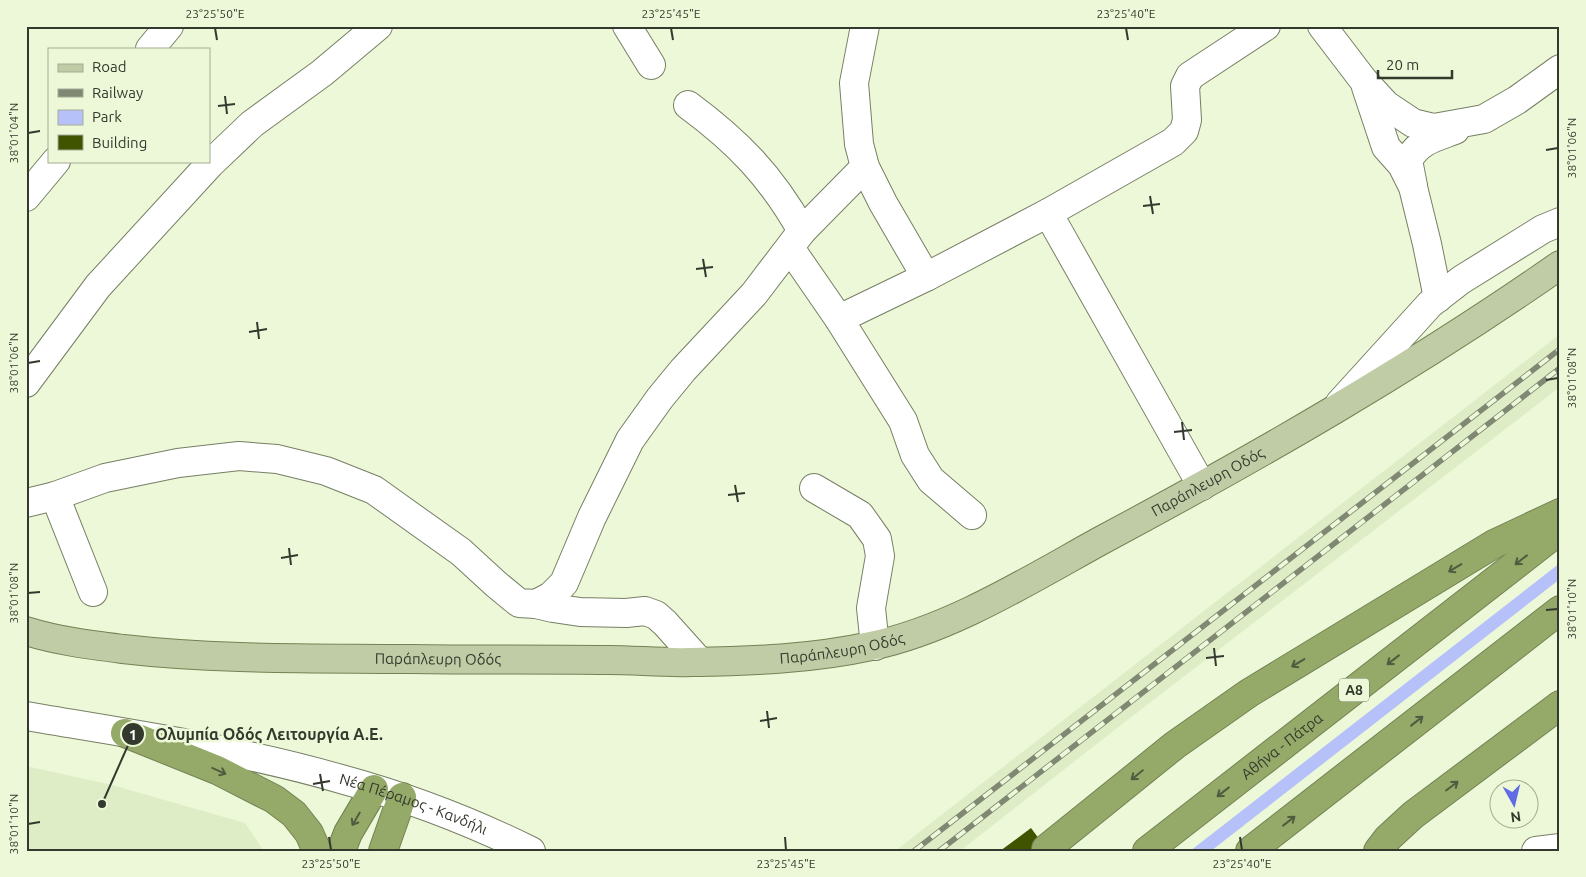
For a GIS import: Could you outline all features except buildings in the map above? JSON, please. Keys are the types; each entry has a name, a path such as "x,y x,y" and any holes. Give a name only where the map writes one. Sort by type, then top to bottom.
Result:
{"highway":[{"path":"1046,849 1175,745 1250,693 1494,544 1560,513"},
{"name":"Αθήνα - Πάτρα","path":"1147,851 1560,530"},
{"path":"1250,851 1560,610"},
{"path":"1378,851 1388,838 1412,815 1560,705"},
{"path":"125,733 217,770 274,799 294,814 308,833 317,851"},
{"path":"341,851 348,833 374,789"},
{"path":"383,851 402,797"}],"main road":[{"name":"Παράπλευρη Οδός","path":"26,631 45,637 100,646 195,655 267,657 700,662 793,658 875,646 919,632 971,609 1202,486 1334,410 1478,321 1560,265"}],"street":[{"path":"151,48 169,26"},
{"path":"26,383 98,286 210,164 252,124 322,73 378,26"},
{"path":"627,26 651,65"},
{"path":"865,26 854,84 859,144 865,166 883,203 926,277"},
{"path":"839,319 926,277 1048,213 1173,142 1184,131 1187,120 1185,86 1190,76 1266,26"},
{"path":"1322,26 1364,81 1386,105 1413,123 1434,128 1484,119"},
{"path":"1438,298 1408,160 1416,148 1428,140 1484,119 1517,100 1560,70"},
{"path":"1364,81 1386,147 1402,165 1413,187"},
{"path":"688,105 739,146 786,202 796,239 839,319 904,421 915,455 930,480 972,515"},
{"path":"26,197 55,162"},
{"path":"536,604 551,596 564,583 592,518 630,440 655,406 683,370 754,294 796,239 865,166"},
{"path":"1048,213 1202,486"},
{"path":"1334,410 1430,304 1461,280 1543,229 1560,222"},
{"path":"26,503 54,496 105,478 178,463 239,456 277,458 326,471 374,490 460,552 520,603 580,612 626,613 645,611 665,623 700,662"},
{"path":"814,488 860,515 876,539 880,556 871,608 875,646"},
{"path":"54,496 92,592"},
{"name":"Νέα Πέραμος - Κανδήλι","path":"26,716 210,748 340,778 446,813 494,832 532,851"},
{"path":"1536,851 1560,848"}],"shaded area":[{"path":"1560,334 1560,387 960,851 895,851"},
{"path":"26,766 112,785 245,823 264,851 26,851"}],"green space":[{"path":"1560,563 1560,579 1211,851 1190,851"}],"railway":[{"path":"914,851 1560,349"},
{"path":"939,851 1560,368"}],"place":[{"name":"Ολυμπία Οδός Λειτουργία Α.Ε.","path":"102,804"}]}
